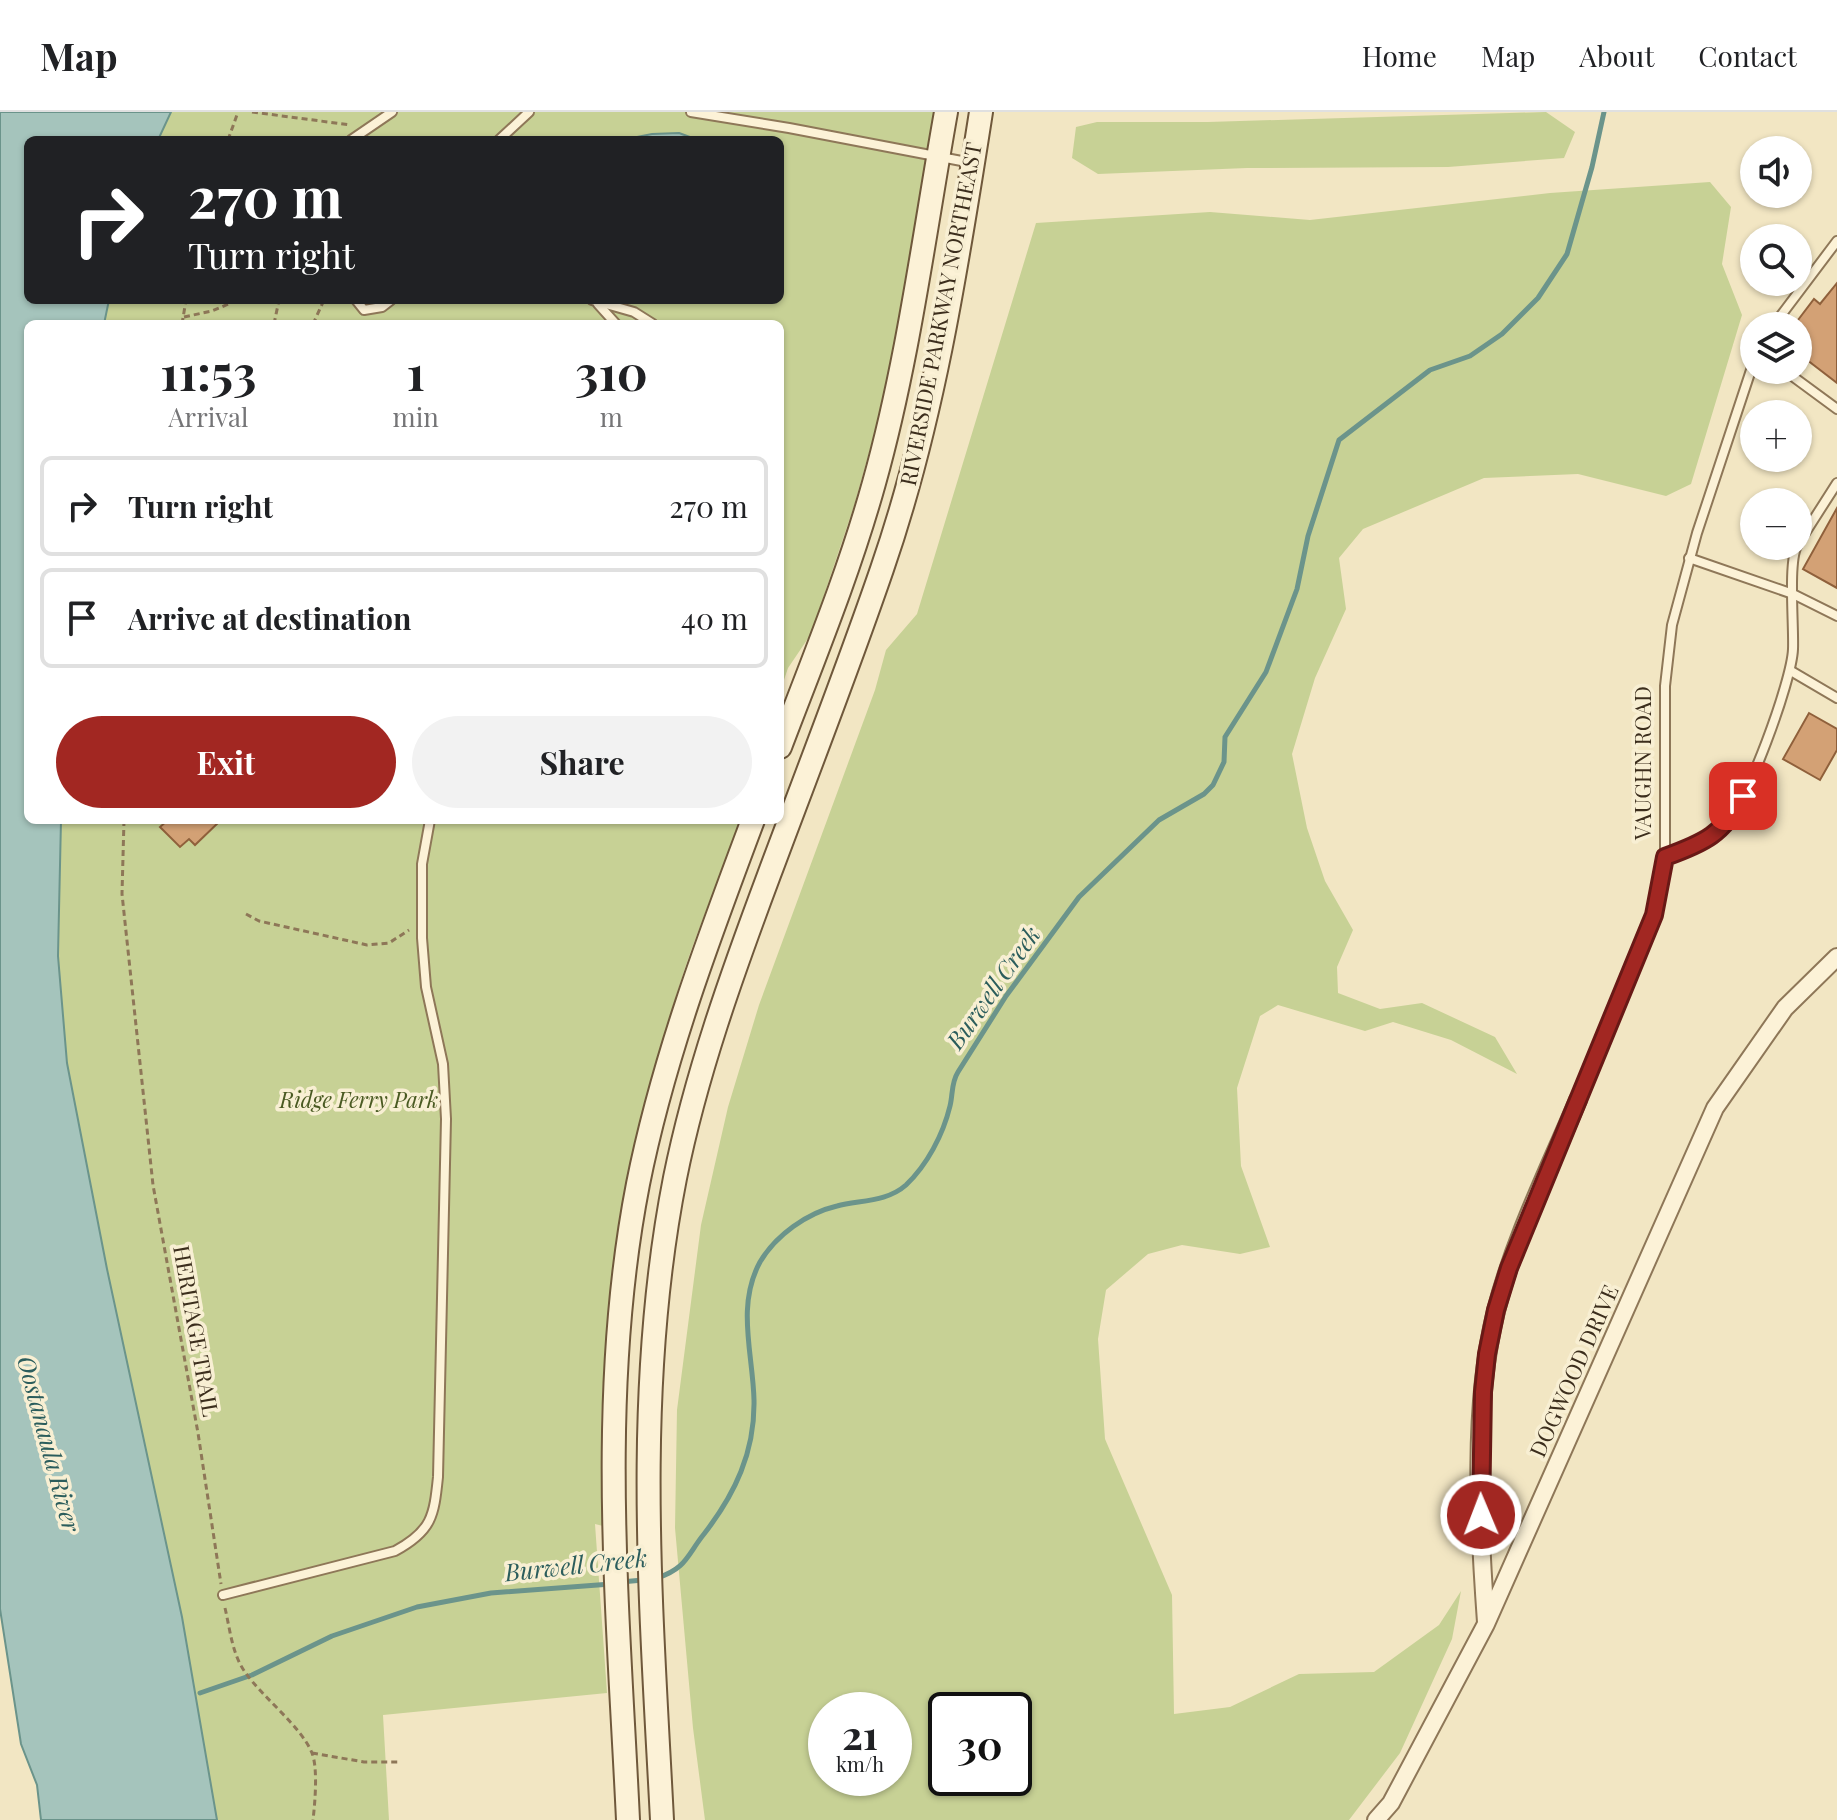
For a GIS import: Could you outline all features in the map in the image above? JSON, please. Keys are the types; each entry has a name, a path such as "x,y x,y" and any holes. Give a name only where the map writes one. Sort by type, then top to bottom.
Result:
{"main road":[{"name":"RIVERSIDE PARKWAY NORTHEAST","path":"784,738 828,634 890,420 946,112"},
{"name":"RIVERSIDE PARKWAY NORTHEAST","path":"662,1820 647,1427 656,1301 675,1178 704,1060 733,971 912,476 938,354 981,112"},
{"path":"628,1820 613,1522 616,1370 624,1279 638,1186 667,1066 752,824"}],"street":[{"name":"DOGWOOD DRIVE","path":"1376,1820 1391,1803 1486,1624 1715,1108 1785,1008 1837,957"},
{"name":"VAUGHN ROAD","path":"1486,1624 1481,1488 1487,1354 1509,1268 1578,1100"}],"lane":[{"path":"356,136 392,112"},
{"path":"503,136 529,112"},
{"path":"691,112 973,163"},
{"path":"1784,312 1837,241"},
{"path":"359,304 364,310 386,304"},
{"path":"597,304 612,320"},
{"path":"605,304 634,312 647,320"},
{"name":"VAUGHN ROAD","path":"1578,1100 1654,915 1665,857 1666,669 1672,625 1689,558 1746,384"},
{"path":"1803,384 1837,409"},
{"path":"1812,523 1837,483"},
{"path":"1689,558 1793,594 1837,616"},
{"path":"1665,857 1698,845 1730,819 1762,750 1791,671 1792,560"},
{"path":"1791,671 1837,698"},
{"path":"223,1595 395,1551 425,1531 433,1516 438,1477 446,1119 443,1064 426,987 421,921 422,864 429,824"}],"path":[{"path":"229,136 238,112"},
{"path":"252,112 368,127"},
{"path":"183,320 186,304"},
{"path":"184,317 224,304"},
{"name":"HERITAGE TRAIL","path":"124,824 122,894 153,1185 198,1433 223,1595 233,1642 243,1669 312,1753"},
{"path":"246,914 259,921 367,945 397,939 421,921"},
{"path":"313,1820 312,1753 364,1762 398,1762"}],"green space":[{"path":"171,112 934,112 891,363 877,424 854,506 811,634 788,668 784,680 784,320 105,320 108,304 784,304 784,136 160,136"},
{"path":"1546,112 1575,132 1564,158 1448,167 1247,168 1098,174 1072,158 1076,127 1097,122 1208,122"},
{"path":"1710,182 1731,207 1722,264 1741,312 1740,322 1691,484 1666,496 1578,474 1484,478 1363,529 1339,558 1346,609 1315,678 1292,754 1307,828 1325,881 1353,930 1337,967 1338,993 1380,1009 1422,1003 1495,1037 1517,1074 1451,1040 1393,1022 1365,1031 1278,1005 1260,1016 1237,1088 1241,1166 1270,1247 1240,1254 1182,1245 1148,1254 1106,1290 1098,1339 1105,1439 1172,1595 1174,1714 1230,1707 1299,1674 1374,1672 1439,1625 1461,1591 1452,1639 1400,1753 1349,1820 705,1820 693,1728 675,1528 677,1410 701,1225 728,1107 759,1005 875,690 886,650 917,614 1036,223 1210,212 1310,220 1550,193"},
{"name":"Ridge Ferry Park","path":"61,824 739,824 692,949 664,1036 630,1173 618,1243 603,1384 603,1526 595,1524 607,1693 383,1715 389,1820 217,1820 182,1617 107,1269 67,1063 58,956"}],"water":[{"name":"Oostanaula River","path":"0,112 171,112 160,136 24,136 24,304 108,304 105,320 24,320 24,824 61,824 58,956 67,1063 107,1269 182,1617 217,1820 41,1820 37,1785 21,1744 0,1609"},
{"path":"679,133 687,136 642,136"}],"building":[{"path":"1837,283 1837,383 1812,364 1812,312 1804,312 1814,299 1820,304"},
{"path":"1837,508 1837,588 1803,569 1808,560 1812,560 1812,553"},
{"path":"1809,713 1837,729 1837,750 1820,780 1783,759"},
{"path":"163,824 217,824 195,845 189,839 180,847 160,827"}],"waterway":[{"name":"Burwell Creek","path":"657,1578 675,1570 690,1555 725,1504 747,1455 754,1400 747,1313 753,1279 760,1262 783,1234 804,1220 826,1209 890,1195 914,1177 943,1128 958,1072 1006,996 1079,897 1159,820 1204,794 1213,785 1224,762 1225,737 1266,672 1297,589 1308,536 1339,440 1430,370 1470,356 1502,334 1538,298 1567,254 1604,112"},
{"name":"Burwell Creek","path":"621,1582 643,1580"},
{"name":"Burwell Creek","path":"200,1693 252,1675 332,1636 417,1607 491,1593 611,1584"}],"route":[{"path":"1481,1515 1483,1392 1487,1354 1509,1268 1642,947 1661,891 1665,857 1698,845 1726,826 1743,796"}]}
